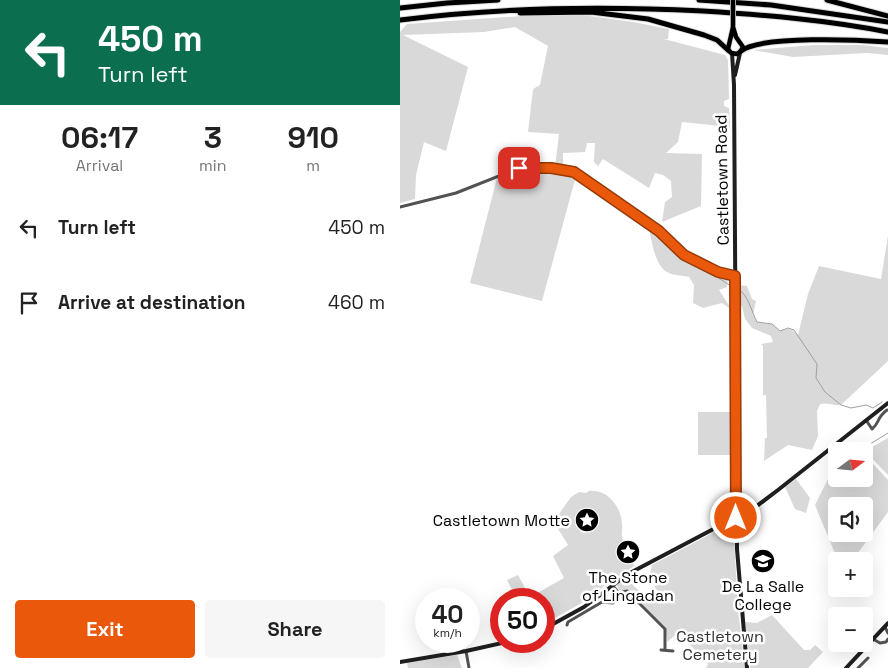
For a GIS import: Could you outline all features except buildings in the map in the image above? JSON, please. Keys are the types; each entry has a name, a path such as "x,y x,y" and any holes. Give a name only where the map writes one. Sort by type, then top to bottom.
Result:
{"highway":[{"path":"465,2 480,0"},
{"path":"400,8 498,0"},
{"path":"699,0 771,5 888,22"},
{"path":"826,0 888,16"},
{"path":"400,21 467,13 544,8 641,8 775,16 851,25 888,32"},
{"path":"400,21 476,15 591,12 648,19 674,26 717,40 730,52"},
{"path":"741,52 752,45 782,42 860,40 888,42"}],"main road":[{"path":"732,0 733,27 729,44 730,52 737,54 741,52 743,46 733,27"},
{"path":"729,44 734,40 740,42"},
{"name":"Castletown Road","path":"730,52 734,82 736,519 742,622 747,668"},
{"name":"Castletown Road","path":"734,82 741,52"},
{"path":"555,623 584,607 628,574 730,520 745,515 888,403"},
{"path":"873,639 886,625"},
{"path":"846,668 861,652"},
{"path":"400,662 454,653"}],"street":[{"path":"400,207 456,193 519,168 567,170 577,174 659,231 684,255 718,272 735,276"},
{"path":"866,420 872,429 877,425 880,415 886,410"},
{"path":"612,585 619,593"},
{"path":"567,625 568,622 602,602 613,603 619,593 627,591 665,629 663,650 673,651"},
{"path":"886,625 888,633"},
{"path":"873,639 880,643 888,641"},
{"path":"466,653 470,668"},
{"path":"853,661 858,667 868,658"}],"green space":[{"path":"582,15 669,29 668,39 664,39 725,55 728,60 729,99 724,101 724,106 729,108 730,127 682,122 678,142 666,153 702,154 701,206 662,222 665,202 672,197 671,181 663,175 655,173 649,188 603,159 598,166 594,162 595,143 587,143 585,152 563,153 563,166 555,167 559,134 528,132 533,89 540,85 548,46 515,27 484,32 403,35 468,67 446,151 424,142 416,175 415,199 400,203 400,32 407,24 522,16"},
{"path":"814,45 862,45 888,48 888,55 867,53 793,57 753,50"},
{"path":"528,170 565,172 576,176 542,301 470,283 497,178"},
{"path":"649,229 663,238 677,254 692,263 728,278 727,287 719,290 732,310 722,303 703,308 693,303 694,285 689,277 671,274 660,266"},
{"path":"888,236 888,361 841,405 820,404 817,411 818,436 812,450 788,445 764,461 765,438 767,438 766,395 763,395 763,346 761,344 773,342 771,336 752,328 745,319 742,306 738,305 737,285 747,286 752,299 756,301 753,315 757,322 772,324 780,331 791,330 798,335 808,294 819,266 881,279"},
{"path":"698,412 733,412 733,455 698,455"},
{"path":"888,438 888,475 873,459 873,446"},
{"path":"873,464 888,480 888,512 873,532 873,497 828,497 828,537 815,505 828,479 828,488 872,488"},
{"path":"796,479 810,498 806,513 795,509 785,487"},
{"path":"596,491 608,496 612,500 621,518 622,538 626,548 624,551 625,555 631,557 634,566 580,604 555,618 555,588 546,588 564,578 553,556 568,545 555,524 556,518 571,497 579,492","holes":["585,508 593,511 597,516 594,531 583,533 576,526 576,516 579,510"]},
{"name":"Castletown Cemetery","path":"718,530 721,538 734,537 738,610 745,668 706,668 708,664 679,632 667,642 666,628 630,591 619,590 617,585 626,578 647,599 653,602 660,595 649,578 652,565"},
{"path":"830,542 866,542 859,552 834,552"},
{"path":"518,575 525,588 511,588 507,580"},
{"path":"772,615 804,650 810,650 815,645 823,652 808,668 750,668 745,622 757,623"},
{"path":"457,655 462,668 408,668 407,663"}],"waterway":[{"path":"712,270 717,277 734,288"},
{"path":"738,289 747,299 757,322 772,324 780,331 788,328 794,330 817,364 816,378 825,392 841,405 851,408 866,405 873,408 882,402"},
{"path":"873,442 888,433"}],"place":[{"name":"Castletown Motte","path":"587,520"},
{"name":"The Stone of Lingadan","path":"628,552"},
{"name":"De La Salle College","path":"763,561"}],"route":[{"path":"519,168 551,168 574,172 659,231 690,259 718,272 735,276 737,386 736,518"}]}
